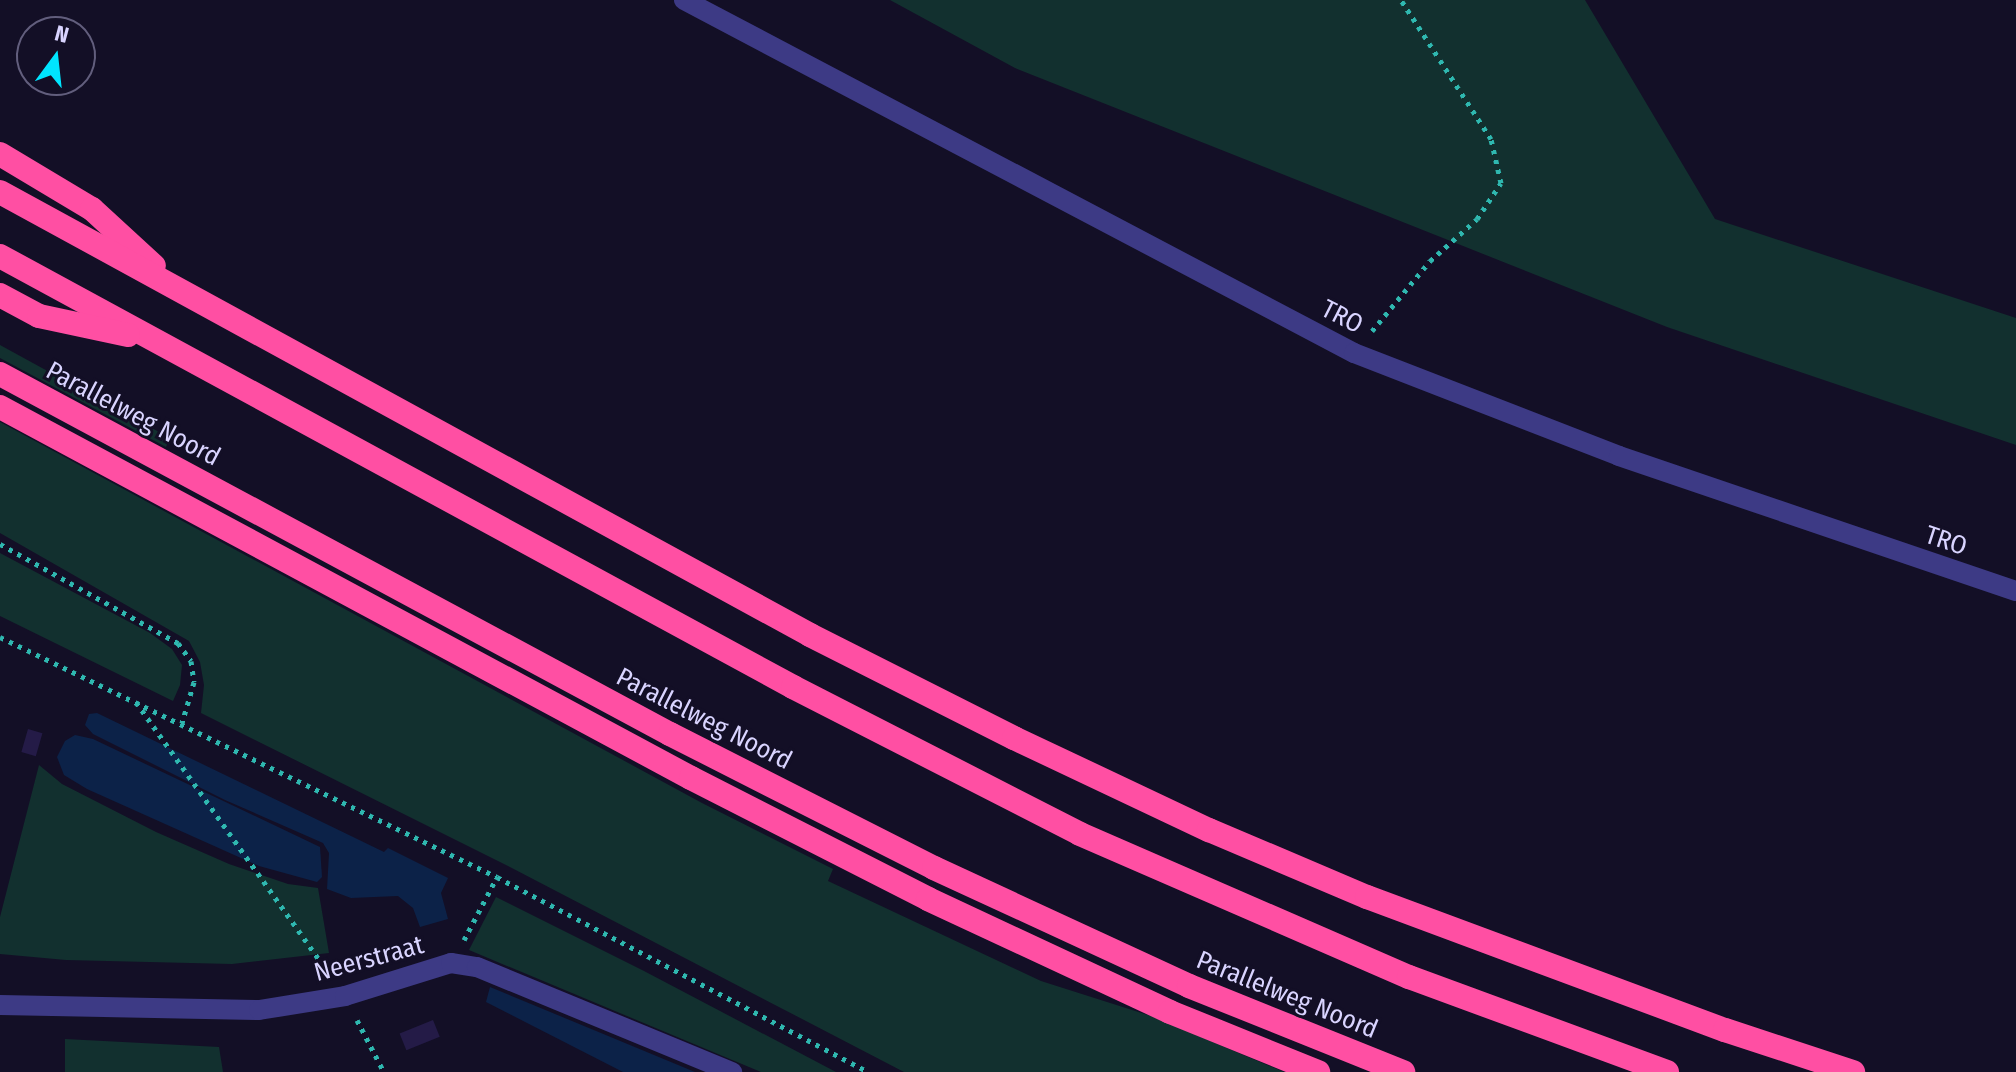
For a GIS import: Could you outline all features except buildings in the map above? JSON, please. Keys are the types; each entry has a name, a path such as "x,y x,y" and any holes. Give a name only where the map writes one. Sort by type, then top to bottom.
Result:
{"highway":[{"path":"0,154 92,209 183,292"},
{"path":"0,192 810,635 1014,738 1209,830 1367,897 1525,958 1853,1072"},
{"path":"0,256 793,687 1080,834 1409,977 1667,1072"},
{"path":"0,295 39,316 154,340"},
{"name":"Parallelweg Noord","path":"0,374 670,734 934,868 1189,986 1403,1072"},
{"path":"0,407 691,778 914,892 1170,1012 1318,1072"}],"street":[{"name":"TRO","path":"684,0 1354,353 1619,456 2016,591"},
{"name":"Neerstraat","path":"0,1005 259,1010 345,996 451,963 477,967 732,1072"}],"path":[{"path":"1354,353 1430,261 1477,219 1501,183 1491,139 1401,0"},
{"path":"0,544 178,643 191,661 194,682 182,723"},
{"path":"0,637 497,877 869,1072"},
{"path":"135,701 345,996 384,1072"},
{"path":"451,963 497,877"}],"green space":[{"path":"890,0 1585,0 1715,219 2016,318 2016,445 1667,327 1015,68"},
{"path":"0,345 170,438 166,447 0,358"},
{"path":"0,422 702,803 833,869 828,881 1041,981 1151,1016 1284,1072 904,1072 508,866 201,713 204,685 200,662 189,641 0,533"},
{"path":"0,553 150,633 172,649 182,665 180,685 173,701 0,616"},
{"path":"39,765 62,784 156,832 229,864 288,884 318,888 329,953 232,964 66,960 0,954 0,917"},
{"path":"496,897 836,1072 761,1072 469,950"},
{"path":"65,1039 219,1047 223,1072 65,1072"}],"water":[{"path":"97,713 384,852 388,848 448,878 441,893 448,919 420,927 413,908 398,896 351,898 327,889 329,853 323,843 225,800 93,734 85,725 89,714"},
{"path":"75,735 93,739 320,847 322,877 317,882 259,866 87,789 64,775 57,757 65,741"},
{"path":"490,987 695,1072 623,1072 486,1002"}]}
